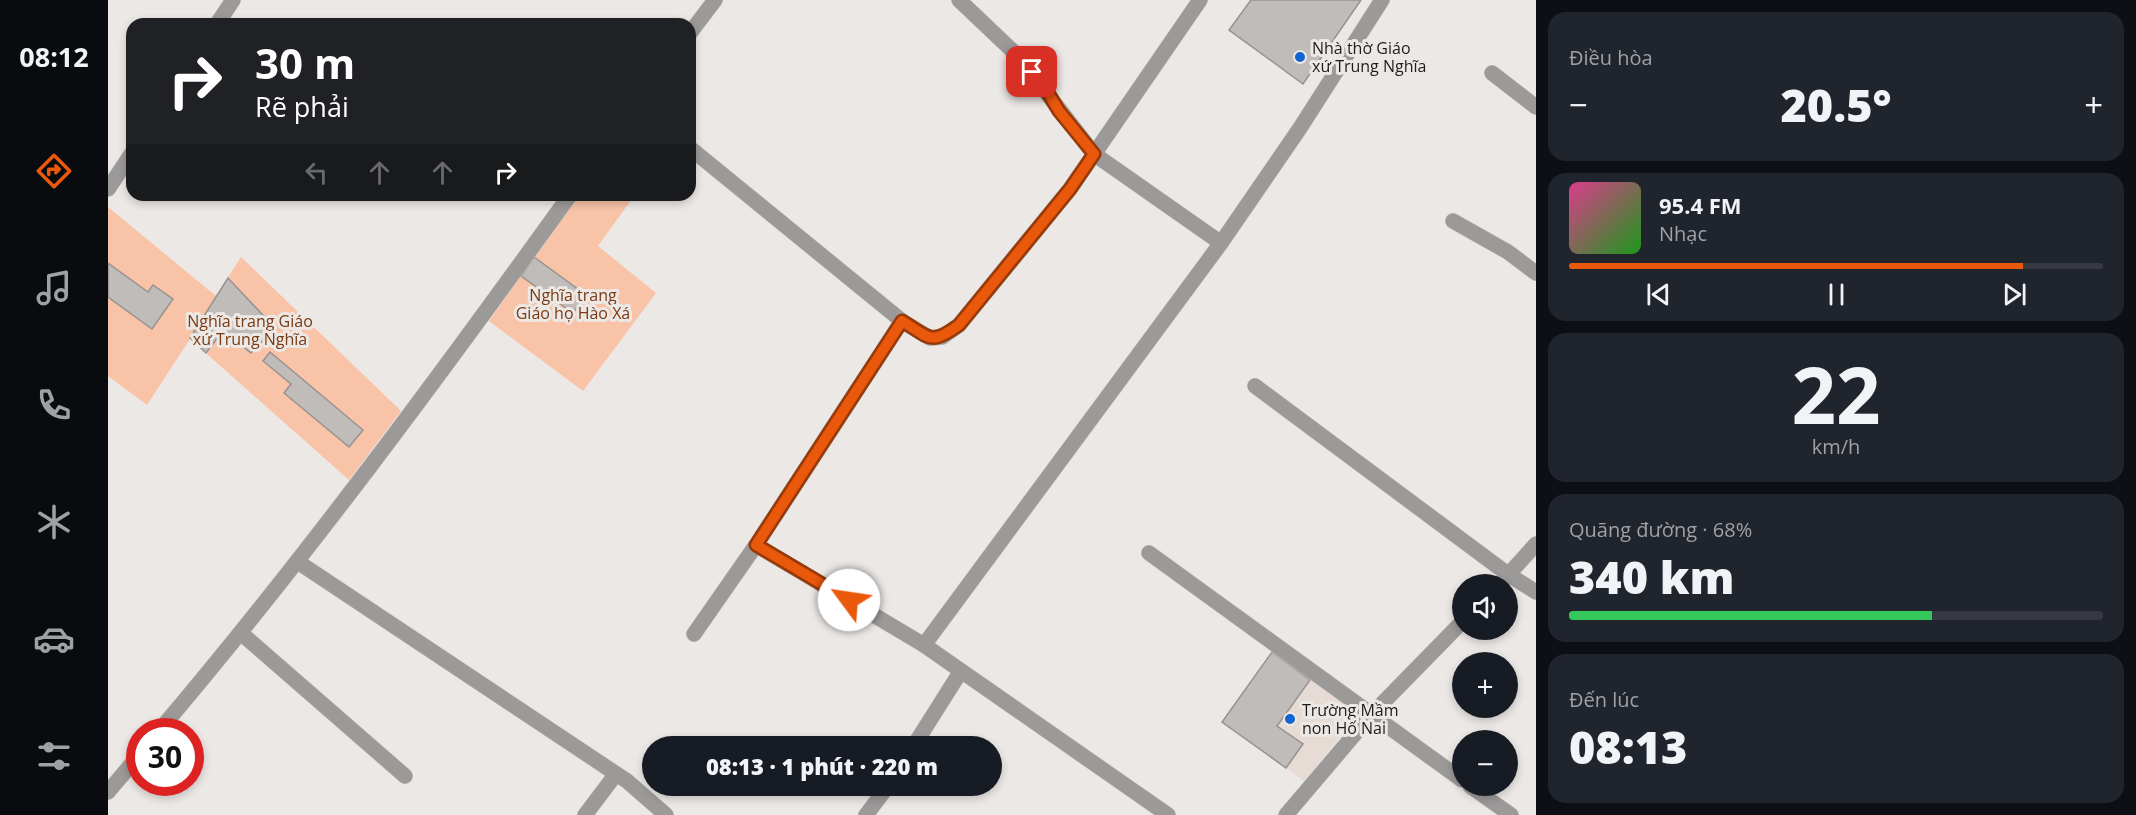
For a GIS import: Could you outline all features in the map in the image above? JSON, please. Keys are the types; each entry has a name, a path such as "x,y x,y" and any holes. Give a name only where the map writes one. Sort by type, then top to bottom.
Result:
{"street":[{"path":"221,18 233,0"},
{"path":"696,25 715,0"},
{"path":"958,0 1018,56 1094,154 1221,243"},
{"path":"696,153 902,321 930,338 942,337 959,325 1070,189 1200,0"},
{"path":"924,645 1221,243 1300,128 1382,0"},
{"path":"1492,73 1536,107"},
{"path":"108,189 126,162"},
{"path":"170,718 242,634 298,562 566,201"},
{"path":"1453,221 1508,252 1536,273"},
{"path":"694,634 756,545 902,321"},
{"path":"1255,386 1496,574"},
{"path":"1509,574 1536,544"},
{"path":"756,545 924,645 1168,815"},
{"path":"1149,553 1452,773"},
{"path":"298,562 627,781 666,815"},
{"path":"1518,585 1536,592"},
{"path":"1286,815 1371,715 1452,632"},
{"path":"242,634 405,776"},
{"path":"920,736 961,671"},
{"path":"108,792 126,771"},
{"path":"585,815 616,774"},
{"path":"866,815 880,796"},
{"path":"1484,796 1511,815"}],"shaded area":[{"name":"Trường Mầm non Hố Nai","path":"1272,652 1358,715 1304,781 1222,722"}],"green space":[{"name":"Nghĩa trang Giáo họ Hào Xá","path":"574,201 631,201 598,246 656,293 583,391 489,321"},
{"name":"Nghĩa trang Giáo xứ Trung Nghĩa","path":"108,207 216,296 241,257 401,411 349,480 190,339 147,405 108,376"}],"building":[{"name":"Nhà thờ Giáo xứ Trung Nghĩa","path":"1251,0 1361,0 1303,84 1229,30"},
{"path":"534,257 586,295 573,313 521,276"},
{"path":"108,263 148,292 153,285 173,299 152,329 108,297"},
{"path":"228,278 275,328 251,353 223,331 206,353 190,338"},
{"path":"270,352 363,430 349,447 284,393 291,384 263,361"},
{"path":"1272,652 1310,680 1277,726 1303,744 1286,768 1222,722"}],"place":[{"name":"Nhà thờ Giáo xứ Trung Nghĩa","path":"1300,57"},
{"name":"Trường Mầm non Hố Nai","path":"1290,719"}],"route":[{"path":"849,600 756,545 902,321 930,338 942,337 959,325 1070,189 1094,154 1059,111 1032,72"}]}
